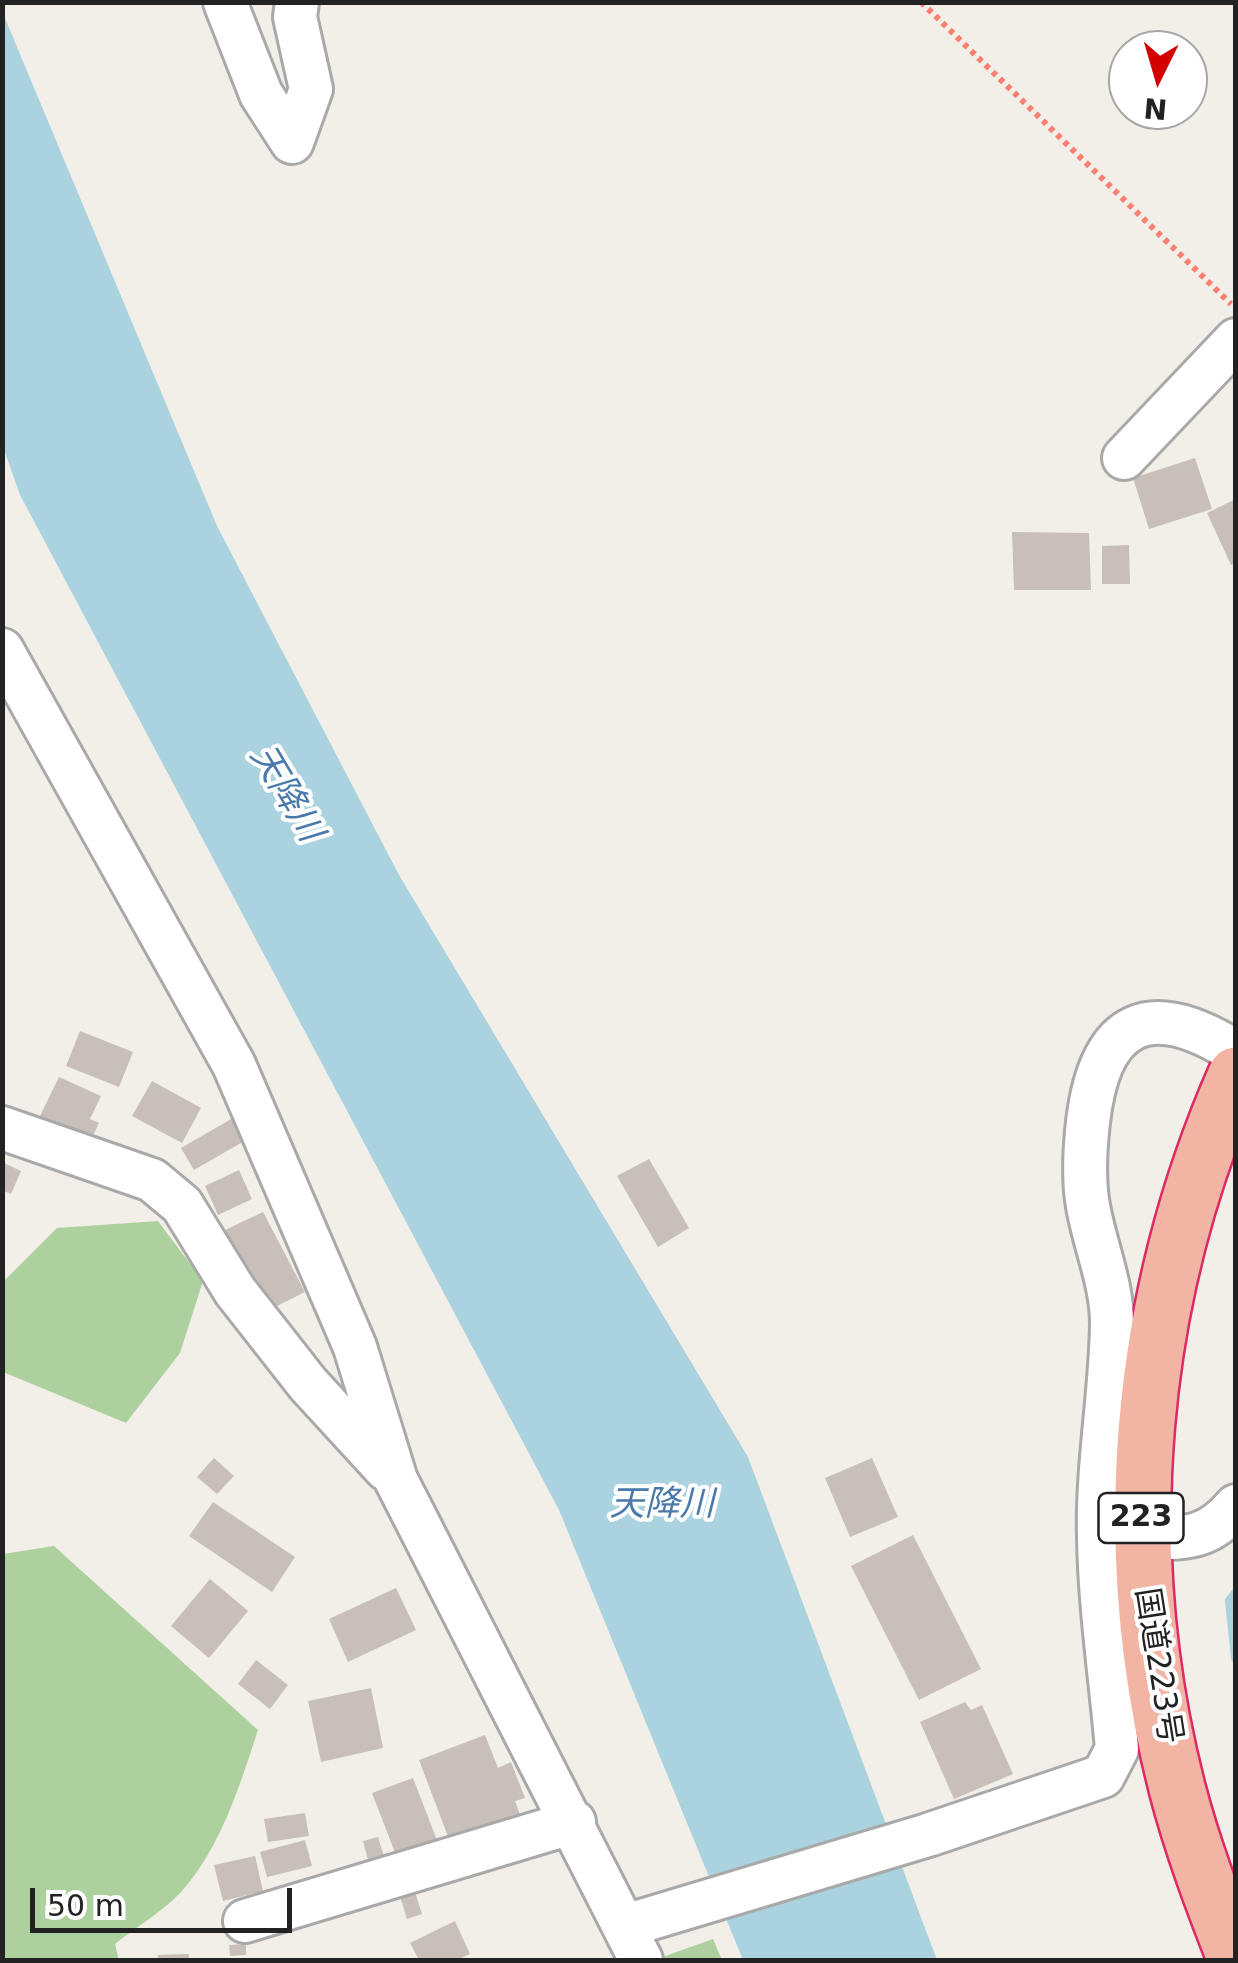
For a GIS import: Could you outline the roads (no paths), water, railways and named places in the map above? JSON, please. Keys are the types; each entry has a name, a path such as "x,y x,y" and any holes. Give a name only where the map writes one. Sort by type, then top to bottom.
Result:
{"highway":[{"name":"国道223号","path":"1236,1076 1190,1195 1166,1282 1147,1416 1140,1538 1146,1611 1176,1787 1236,1960"}],"street":[{"path":"225,2 261,94 292,142 310,89 295,17 297,2"},
{"path":"1124,458 1236,340"},
{"path":"2,650 234,1065 356,1347 396,1480 574,1822 642,1933 1103,1776 1117,1749 1098,1536 1112,1323 1108,1284 1088,1205 1086,1139 1092,1090 1110,1045 1132,1027 1164,1023 1201,1030 1236,1052"},
{"path":"2,1128 152,1180 182,1205 236,1290 308,1384 396,1480"},
{"path":"1140,1538 1184,1538 1217,1528 1236,1506"},
{"path":"245,1920 574,1822"}],"water":[{"name":"天降川","path":"2,11 217,526 399,875 748,1457 937,1960 743,1960 559,1510 20,495 2,444"}],"waterway":[{"path":"1236,1593 1230,1601 1236,1658"}]}
